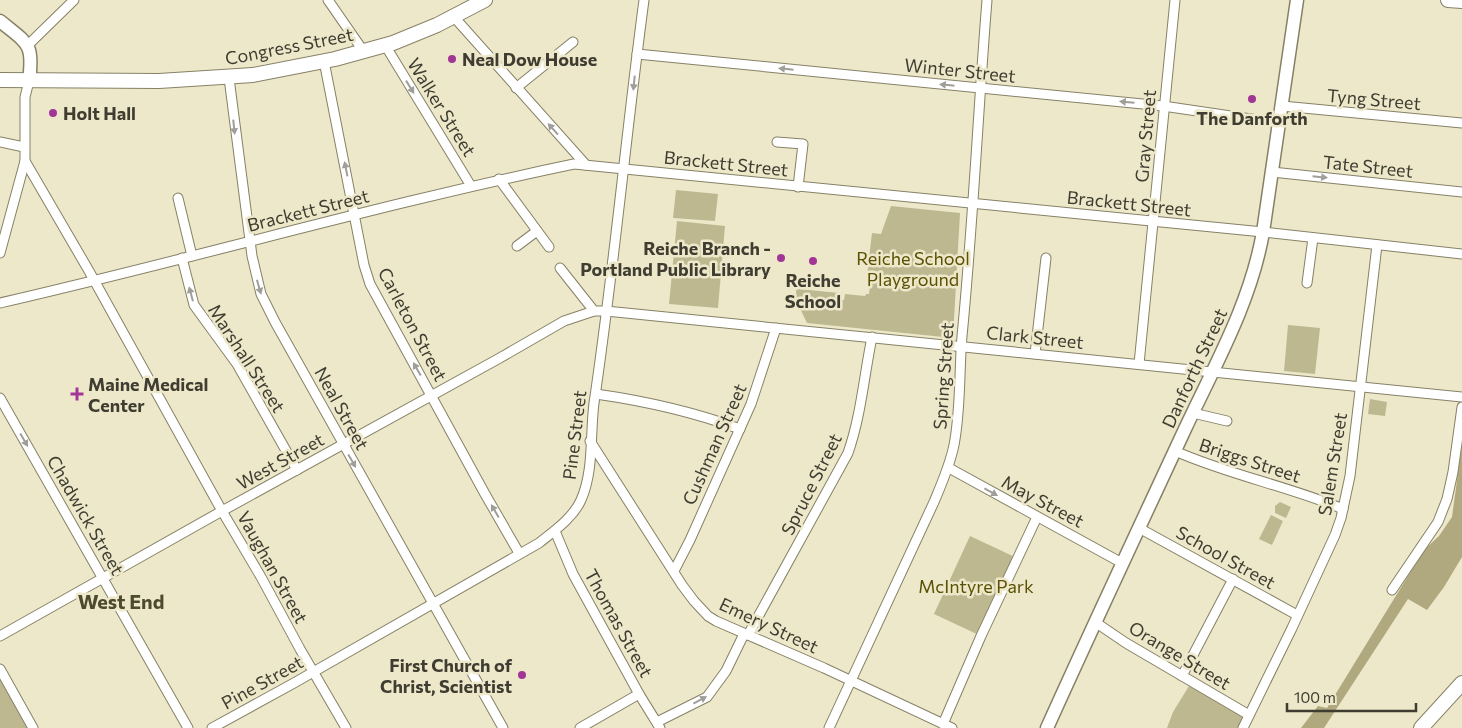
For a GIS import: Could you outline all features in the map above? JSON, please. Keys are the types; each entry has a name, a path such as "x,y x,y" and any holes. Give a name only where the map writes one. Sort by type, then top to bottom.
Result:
{"main road":[{"name":"Congress Street","path":"0,80 159,82 253,75 364,52 421,32 485,0"},
{"path":"1448,0 1462,1"},
{"path":"1421,728 1462,683"}],"street":[{"path":"28,45 74,0"},
{"path":"328,0 364,52"},
{"name":"Pine Street","path":"212,728 314,672 519,554 555,531 573,514 581,500 587,476 644,0"},
{"name":"Spring Street","path":"828,728 949,468 957,427 961,346 987,0"},
{"name":"Gray Street","path":"1139,364 1174,0"},
{"name":"Danforth Street","path":"1047,728 1122,563 1213,372 1256,267 1263,232 1297,0"},
{"path":"454,17 586,165"},
{"path":"0,21 28,45 31,52 29,81 25,97 25,161 4,215 0,254"},
{"path":"516,88 573,42"},
{"name":"Walker Street","path":"385,45 471,186"},
{"name":"Winter Street","path":"637,54 1164,106 1279,123"},
{"name":"Carleton Street","path":"324,61 364,265 370,284 519,554"},
{"name":"Neal Street","path":"229,78 249,241 262,294 275,322 343,445 503,728"},
{"name":"Tyng Street","path":"1282,106 1462,124"},
{"path":"0,142 24,147"},
{"path":"777,142 803,144 798,187"},
{"name":"Vaughan Street","path":"25,161 346,728"},
{"name":"Brackett Street","path":"0,303 499,179 574,164 1263,232 1462,254"},
{"name":"Tate Street","path":"1272,172 1462,192"},
{"path":"499,179 549,247"},
{"path":"178,198 192,256"},
{"path":"517,246 537,231"},
{"path":"1306,283 1313,238"},
{"name":"Salem Street","path":"1243,728 1335,535 1343,509 1350,476 1377,245"},
{"name":"Marshall Street","path":"182,258 194,305 237,364 297,470"},
{"path":"1035,354 1046,258"},
{"path":"560,268 594,311"},
{"name":"West Street","path":"0,636 564,321 594,311 606,310"},
{"name":"Clark Street","path":"606,310 1462,397"},
{"name":"Cushman Street","path":"674,571 740,429 765,364 776,328"},
{"name":"Spruce Street","path":"658,725 707,697 726,671 848,453 857,420 872,337"},
{"path":"596,394 625,398 691,413 740,429"},
{"name":"Chadwick Street","path":"0,398 188,728"},
{"path":"1392,590 1438,522 1447,499 1453,472 1462,407"},
{"path":"1193,413 1227,421"},
{"name":"Emery Street","path":"590,441 694,601 708,616 724,626 850,680 952,728"},
{"name":"Briggs Street","path":"1175,451 1213,466 1288,489 1343,509"},
{"name":"May Street","path":"949,468 1122,563"},
{"path":"943,724 981,636 1037,517"},
{"name":"School Street","path":"1139,528 1298,615"},
{"name":"Thomas Street","path":"555,531 573,574 658,725"},
{"path":"1182,676 1233,579"},
{"name":"Orange Street","path":"1095,622 1120,640 1249,715"},
{"path":"0,668 33,728"},
{"path":"580,728 639,694"}],"green space":[{"path":"676,190 718,194 715,221 673,218"},
{"name":"Reiche School Playground","path":"891,206 960,213 953,338 807,323 803,315 796,294 796,290 799,289 839,293 839,300 844,300 845,294 865,296 869,294 870,285 866,284 872,233 881,234"},
{"path":"677,221 725,226 718,308 669,304"},
{"path":"1288,325 1320,328 1315,374 1284,371"},
{"path":"1370,399 1387,402 1385,416 1368,414"},
{"path":"1280,502 1291,507 1286,518 1275,513 1275,506"},
{"path":"1271,515 1283,521 1272,545 1259,539"},
{"name":"McIntyre Park","path":"970,536 1017,558 981,636 934,614"},
{"path":"0,668 34,728 0,728"},
{"path":"1189,686 1244,717 1238,728 1167,728 1173,712"}],"shaded area":[{"path":"1462,444 1462,557 1444,587 1427,610 1408,599 1324,728 1301,728 1318,706 1327,708 1424,550 1439,536 1452,517"}],"place":[{"name":"Neal Dow House","path":"452,59"},
{"name":"The Danforth","path":"1252,99"},
{"name":"Holt Hall","path":"53,113"},
{"name":"Reiche Branch - Portland Public Library","path":"781,258"},
{"name":"Reiche School","path":"813,261"},
{"name":"Maine Medical Center","path":"77,394"},
{"name":"First Church of Christ, Scientist","path":"522,675"}],"district":[{"name":"West End","path":"121,601"}]}
